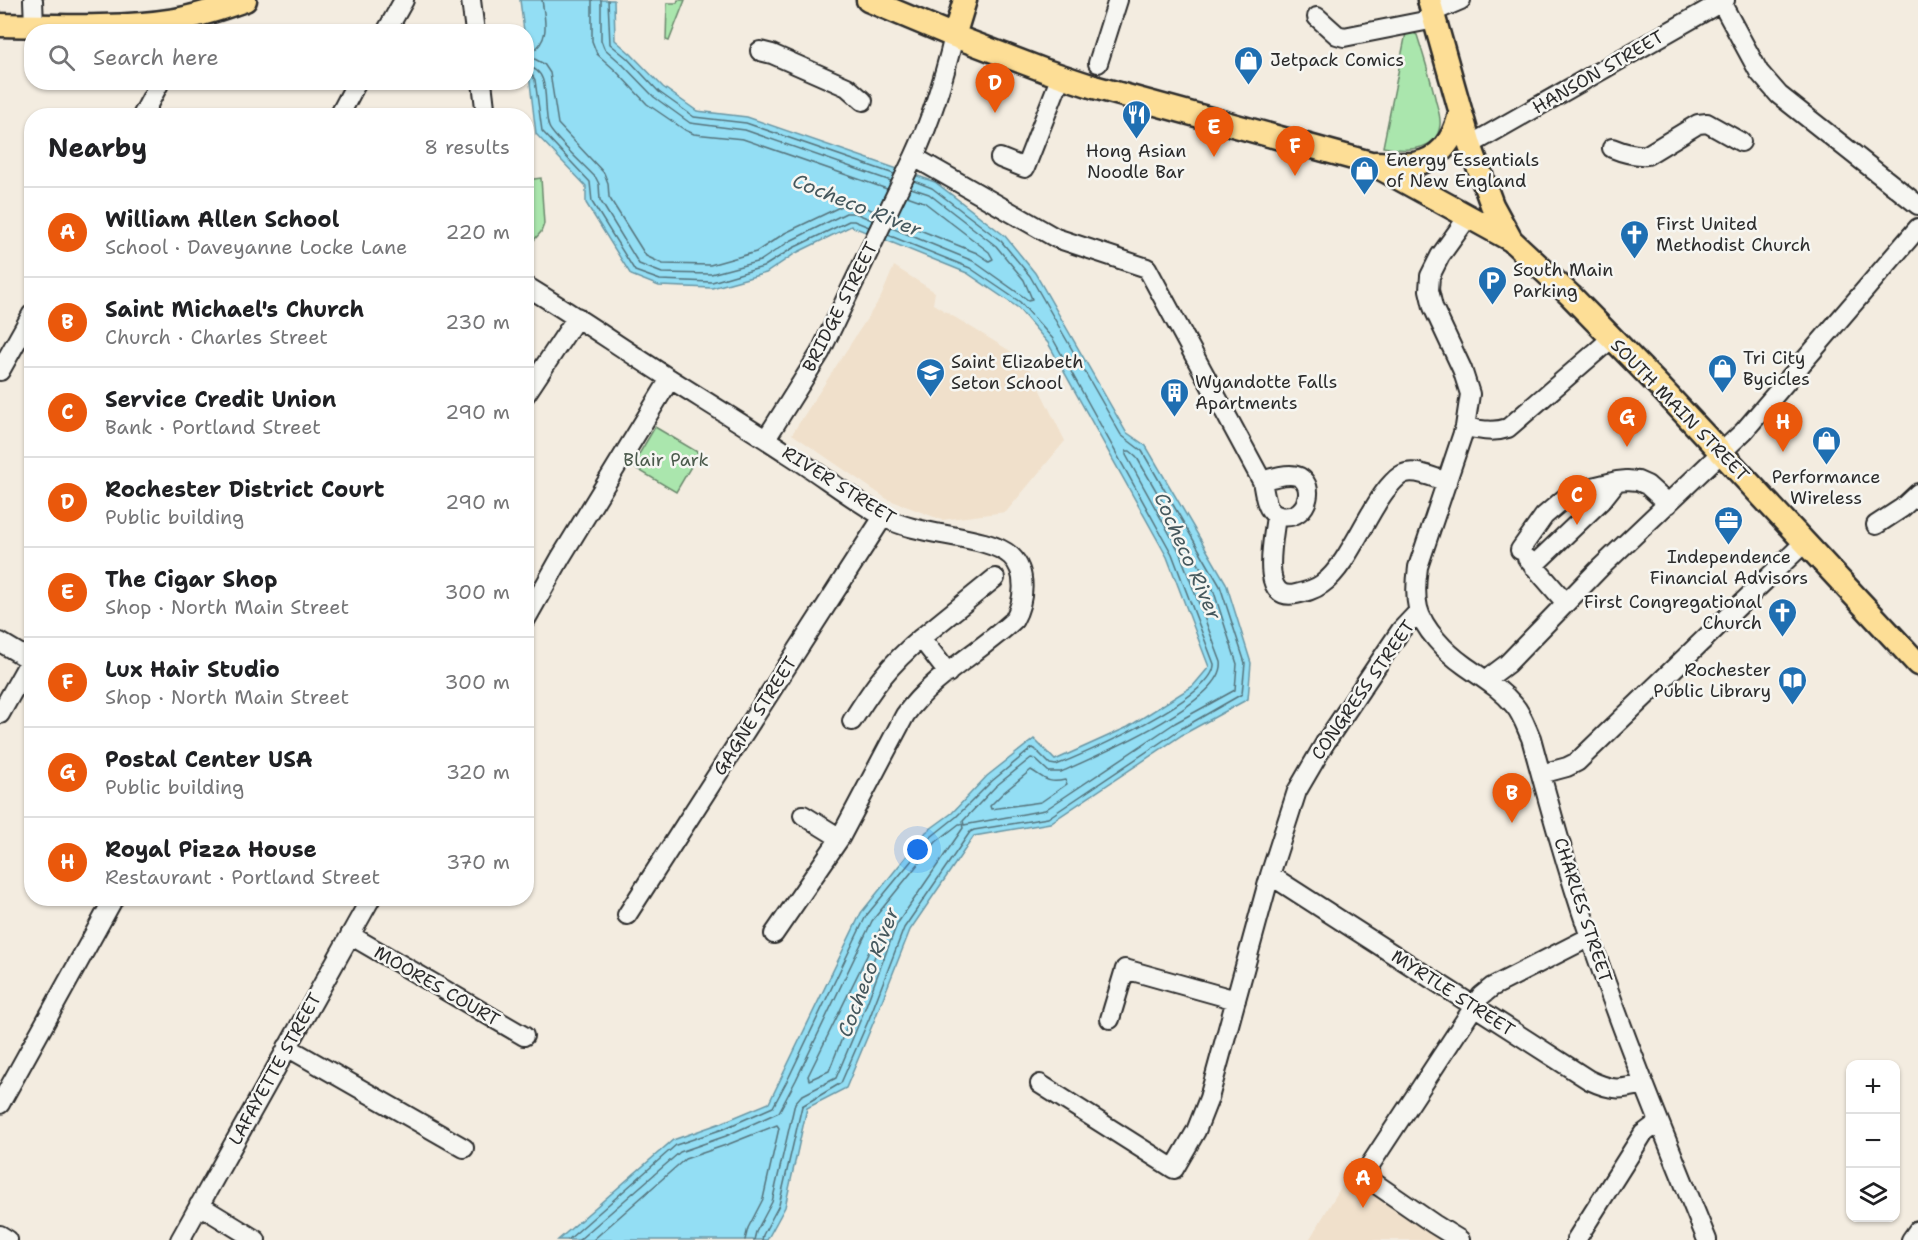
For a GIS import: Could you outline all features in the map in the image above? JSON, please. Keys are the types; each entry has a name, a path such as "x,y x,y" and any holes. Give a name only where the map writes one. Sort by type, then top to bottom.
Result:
{"main road":[{"path":"181,24 245,0"},
{"path":"868,0 954,36 1061,76 1160,106 1371,163 1413,164 1425,161 1450,142 1460,114"},
{"path":"954,36 966,0"},
{"path":"1432,10 1470,145 1492,205 1510,240"},
{"path":"107,24 154,24"},
{"path":"0,25 24,26"},
{"path":"1371,163 1510,240"},
{"name":"SOUTH MAIN STREET","path":"1510,240 1571,296 1612,338 1918,664"}],"street":[{"path":"33,0 34,24"},
{"path":"390,24 404,0"},
{"path":"471,0 474,24"},
{"path":"1098,63 1118,0"},
{"path":"1317,17 1337,35 1344,37 1461,0"},
{"path":"1723,1 1759,72 1779,95 1918,205"},
{"name":"HANSON STREET","path":"1470,145 1723,1"},
{"name":"BRIDGE STREET","path":"766,439 820,352 912,161 928,126 954,36"},
{"path":"760,51 772,54 847,87 863,101"},
{"path":"1000,158 1025,168 1061,76"},
{"path":"146,108 156,90"},
{"path":"343,108 353,90"},
{"path":"483,90 485,108"},
{"path":"1612,148 1624,153 1647,156 1698,124 1707,123 1741,142"},
{"path":"912,161 1056,238 1147,268 1262,481 1271,511 1285,517 1302,510 1308,495 1304,481 1299,476 1290,475 1262,481"},
{"name":"CONGRESS STREET","path":"1040,1084 1174,1169 1196,1131 1209,1098 1270,875 1297,791 1307,771 1401,630 1419,611 1416,582 1418,567 1465,427 1470,394 1468,382 1433,307 1429,290 1430,276 1452,238 1468,217"},
{"path":"1488,680 1507,664 1600,568 1722,453 1918,228"},
{"name":"RIVER STREET","path":"534,291 766,439 883,517 902,525 997,548 1011,556 1019,566 1023,579 1022,593 1020,609 1014,620 921,694 904,715 840,838 774,934"},
{"path":"534,382 577,317"},
{"path":"2,364 24,327"},
{"path":"1465,427 1487,432 1508,428 1612,338"},
{"path":"534,605 670,379"},
{"path":"1276,515 1269,558 1270,569 1274,583 1280,591 1291,595 1309,591 1332,575 1380,498 1402,474 1412,472 1447,482"},
{"path":"1527,558 1544,516 1572,492 1627,480 1638,481 1647,485 1668,504"},
{"path":"1527,558 1602,500 1612,483"},
{"path":"1876,525 1902,508 1918,493"},
{"name":"GAGNE STREET","path":"627,915 883,517"},
{"path":"1541,774 1577,762 1804,542"},
{"path":"1527,558 1566,603"},
{"path":"852,721 887,669 898,658 995,578"},
{"name":"CHARLES STREET","path":"1419,611 1434,636 1453,657 1488,680 1515,706 1531,738 1569,876 1590,937 1644,1084 1707,1240"},
{"path":"921,639 948,673"},
{"path":"0,642 24,655"},
{"path":"0,714 24,671"},
{"path":"803,815 840,838"},
{"name":"MYRTLE STREET","path":"1270,875 1590,1080 1606,1088 1620,1090 1644,1084"},
{"path":"0,1104 110,906"},
{"name":"LAFAYETTE STREET","path":"180,1240 366,906"},
{"name":"MOORES COURT","path":"350,935 524,1036"},
{"path":"1461,1240 1373,1182 1370,1166 1481,996 1492,987 1590,937"},
{"path":"1110,1019 1125,969 1236,1000"},
{"path":"287,1047 464,1148"},
{"path":"1576,1240 1643,1134 1659,1122"},
{"path":"199,1205 256,1240"},
{"path":"1911,1240 1918,1230"},
{"path":"0,1235 8,1240"}],"shaded area":[{"name":"Saint Elizabeth Seton School","path":"894,266 935,292 933,304 1025,360 1065,441 1006,512 942,520 887,499 792,434 881,297"},
{"path":"1347,1177 1447,1240 1309,1240"}],"green space":[{"path":"678,0 685,0 669,41 666,40 667,3 677,3"},
{"path":"1412,32 1417,35 1425,60 1440,125 1437,134 1426,145 1409,149 1383,147 1406,33"},
{"path":"541,178 544,224 534,240 534,179"},
{"name":"Blair Park","path":"655,427 699,453 676,492 632,466"}],"water":[{"name":"Cocheco River","path":"520,0 614,0 615,40 663,87 697,111 747,117 935,182 1005,236 1035,273 1126,432 1146,446 1226,583 1251,663 1248,699 1182,735 1050,823 974,836 910,930 846,1088 807,1108 785,1207 767,1240 558,1240 673,1140 769,1103 861,913 926,832 952,813 987,776 1034,739 1055,760 1128,727 1193,686 1209,667 1167,557 1048,343 1017,307 967,273 851,226 796,253 766,273 712,288 659,286 631,275 586,203 586,186 536,134 531,90 534,90 534,24 523,24"}],"place":[{"name":"Jetpack Comics","path":"1249,86"},
{"name":"Rochester District Court","path":"995,113"},
{"name":"Hong Asian Noodle Bar","path":"1136,140"},
{"name":"The Cigar Shop","path":"1214,157"},
{"name":"Lux Hair Studio","path":"1295,176"},
{"name":"Energy Essentials of New England","path":"1365,196"},
{"name":"First United Methodist Church","path":"1635,260"},
{"name":"South Main Parking","path":"1492,306"},
{"name":"Tri City Bycicles","path":"1722,394"},
{"name":"Saint Elizabeth Seton School","path":"930,398"},
{"name":"Wyandotte Falls Apartments","path":"1174,418"},
{"name":"Postal Center USA","path":"1627,447"},
{"name":"Royal Pizza House","path":"1783,452"},
{"name":"Performance Wireless","path":"1826,466"},
{"name":"Service Credit Union","path":"1577,525"},
{"name":"Independence Financial Advisors","path":"1729,546"},
{"name":"First Congregational Church","path":"1783,638"},
{"name":"Rochester Public Library","path":"1792,706"},
{"name":"Saint Michael's Church","path":"1512,823"},
{"name":"William Allen School","path":"1363,1208"}]}
